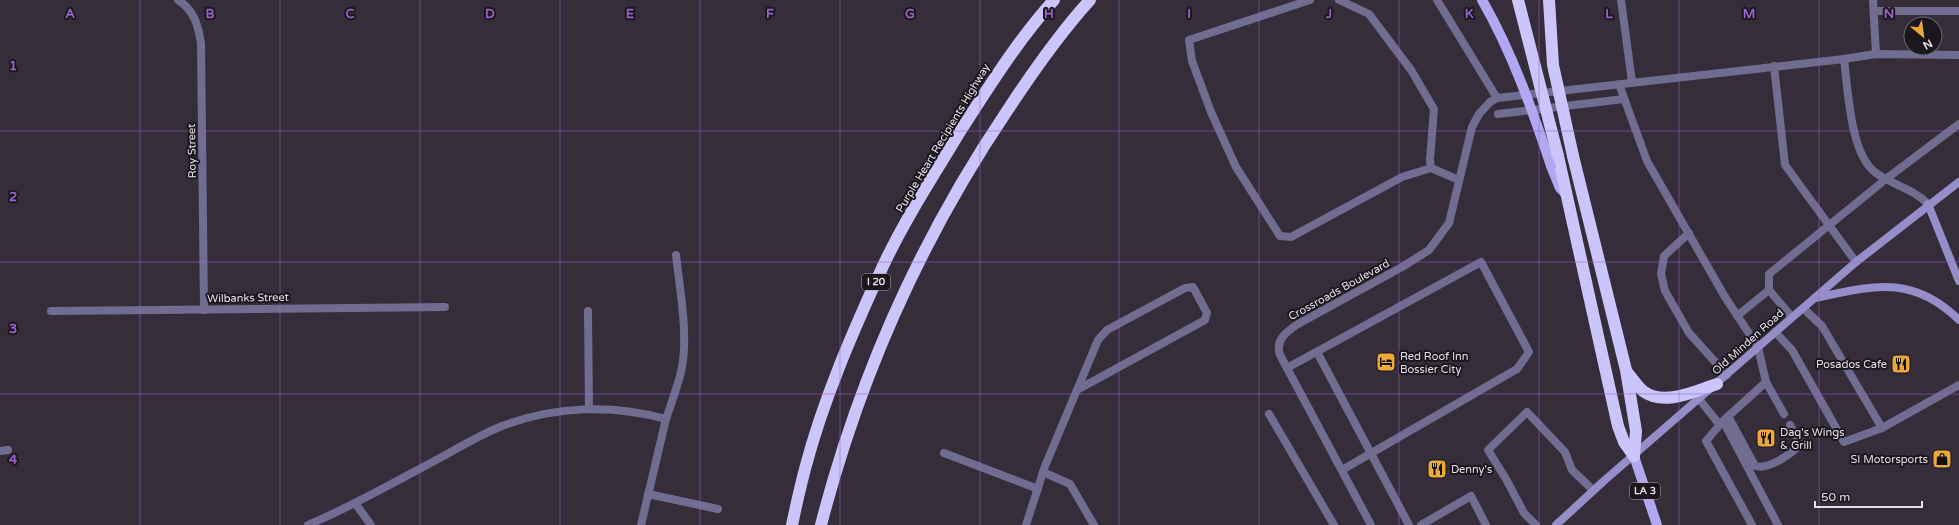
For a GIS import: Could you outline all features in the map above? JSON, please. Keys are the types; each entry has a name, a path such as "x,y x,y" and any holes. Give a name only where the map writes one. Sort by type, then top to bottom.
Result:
{"highway":[{"name":"Purple Heart Recipients Highway","path":"792,525 805,468 823,412 853,335 884,265 925,189 1006,59 1034,22 1054,0"},
{"name":"I 20","path":"821,525 828,497 854,415 909,281 951,199 984,145 1034,70 1090,0"},
{"path":"1518,0 1554,161 1568,196 1618,426 1624,442 1634,456"},
{"path":"1549,0 1553,65 1573,156 1626,370 1636,430 1634,456"},
{"path":"1626,370 1641,390 1649,396 1664,399 1717,384"},
{"path":"827,525 828,497"}],"main road":[{"path":"1482,0 1506,44 1537,123 1554,161"},
{"name":"Old Minden Road","path":"1556,525 1593,490 1856,262 1928,204 1959,182"},
{"path":"1928,204 1959,281"},
{"path":"1814,298 1870,287 1890,286 1910,289 1946,307 1959,320"},
{"name":"LA 3","path":"1634,456 1657,525"}],"street":[{"name":"Roy Street","path":"178,0 192,13 198,23 201,42 204,310"},
{"path":"1310,0 1189,40 1192,61 1211,112 1236,167 1280,236 1292,237 1402,177 1431,168 1459,180"},
{"path":"1339,0 1369,14 1411,70 1434,109 1430,158 1431,168"},
{"path":"1437,0 1493,100 1632,82 1844,59 1876,54 1959,55"},
{"path":"1621,0 1632,82"},
{"path":"1873,0 1876,54"},
{"path":"1874,11 1959,11"},
{"path":"1844,59 1854,131 1860,152 1874,172 1921,196 1928,204"},
{"path":"1774,66 1784,165 1856,262"},
{"path":"1619,84 1647,161 1737,316 1758,347 1766,382 1784,414"},
{"path":"1498,114 1624,99"},
{"name":"Crossroads Boulevard","path":"1371,525 1287,368 1278,348 1279,342 1283,335 1298,324 1402,267 1429,250 1449,223 1472,127 1479,114 1493,100"},
{"path":"1792,317 1769,290 1769,274 1886,179 1959,124"},
{"path":"1689,233 1664,256 1661,274 1665,291 1689,333 1727,375"},
{"path":"641,525 666,419 681,372 683,355 682,308 676,256"},
{"path":"1287,368 1481,262 1529,352 1517,369 1342,470"},
{"path":"1026,525 1043,472 1077,390 1098,340 1107,330 1185,288 1193,287 1207,313 1205,320 1077,390"},
{"path":"1737,316 1769,290"},
{"name":"Wilbanks Street","path":"51,311 445,307"},
{"path":"1803,308 1822,326 1882,428"},
{"path":"588,311 589,409"},
{"path":"1775,332 1792,350 1844,442 1882,428 1959,385"},
{"path":"1317,352 1409,525"},
{"path":"1752,525 1706,441 1723,420 1766,382"},
{"path":"1699,399 1723,420 1755,466 1760,468 1767,467 1799,446 1799,441 1790,425"},
{"path":"308,525 355,503 477,437 502,426 532,417 565,411 604,408 632,411 666,419"},
{"path":"1536,525 1524,513 1506,479 1488,450 1527,412 1565,452 1572,470 1593,490"},
{"path":"1269,414 1334,525"},
{"path":"1723,420 1778,525"},
{"path":"944,453 1038,489"},
{"path":"1753,478 1760,468"},
{"path":"1043,472 1070,484 1094,525"},
{"path":"648,494 718,509"},
{"path":"1421,525 1471,496 1486,525"},
{"path":"355,503 371,525"}],"place":[{"name":"Red Roof Inn Bossier City","path":"1386,362"},
{"name":"Posados Cafe","path":"1901,364"},
{"name":"Daq's Wings & Grill","path":"1766,438"},
{"name":"SI Motorsports","path":"1942,459"},
{"name":"Denny's","path":"1437,469"}]}
